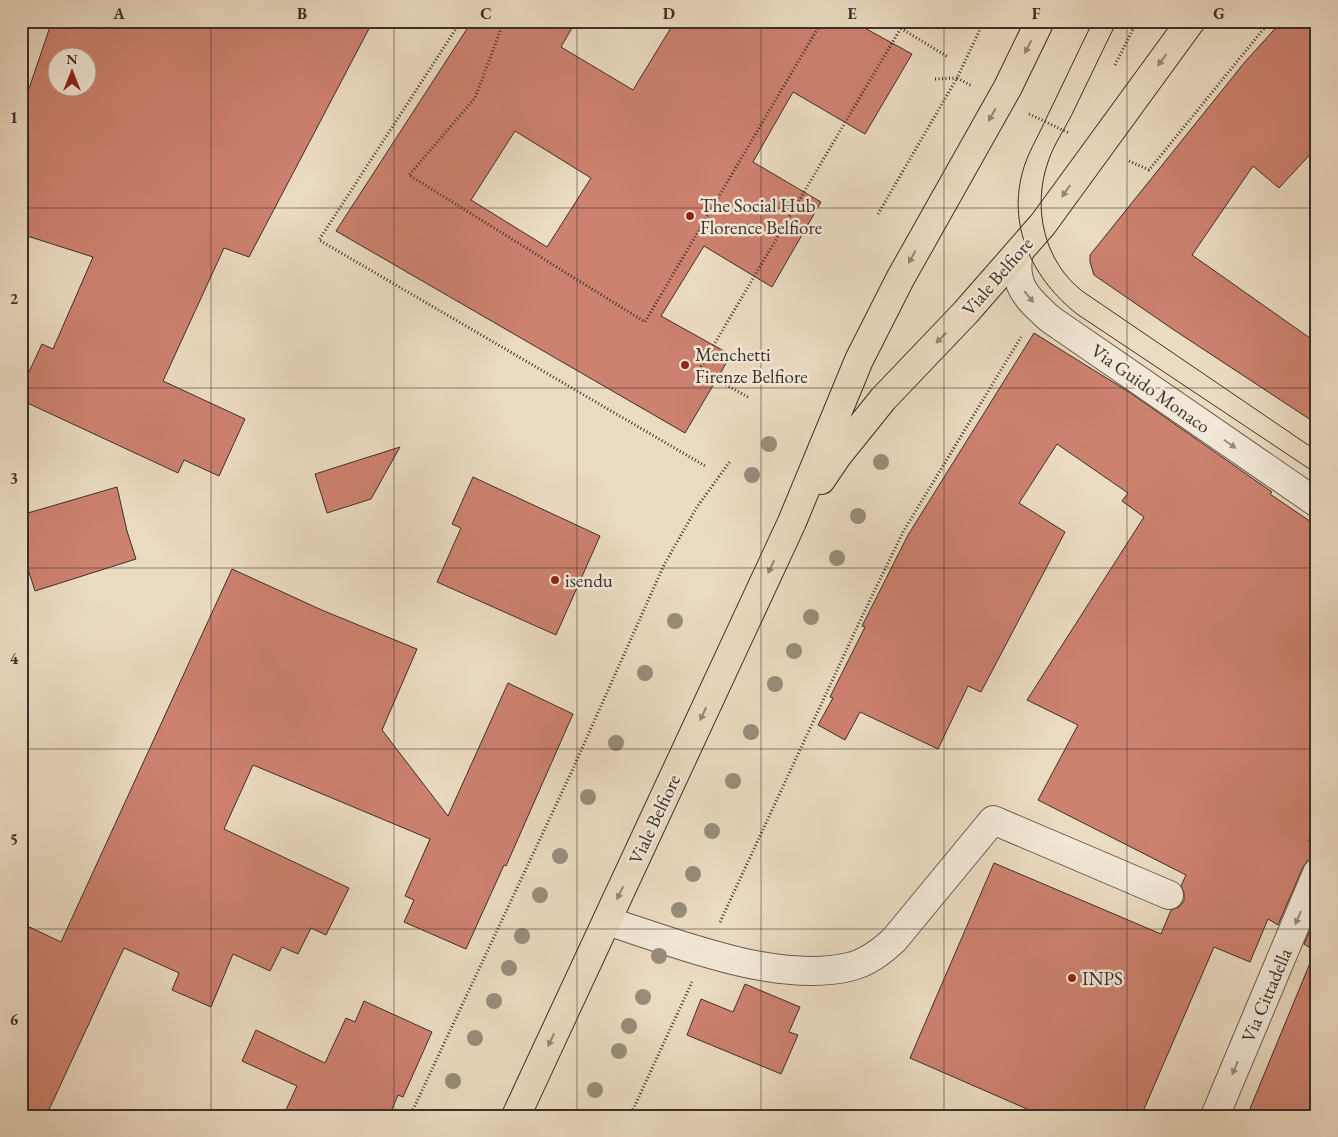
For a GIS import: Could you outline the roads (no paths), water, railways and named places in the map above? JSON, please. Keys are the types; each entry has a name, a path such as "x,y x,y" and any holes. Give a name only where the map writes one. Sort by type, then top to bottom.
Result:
{"main road":[{"name":"Viale Belfiore","path":"516,1116 792,522 859,360 900,279 1008,87 1040,21"},
{"name":"Viale Belfiore","path":"792,522 838,455 883,399 966,312 1043,224 1191,21"}],"street":[{"name":"Via Guido Monaco","path":"1019,252 1016,268 1019,282 1032,301 1050,319 1317,503"},
{"path":"607,921 757,966 788,970 819,970 849,967 865,962 894,940 993,820 1169,895"},
{"name":"Via Cittadella","path":"1215,1116 1317,873"}],"tram line":[{"path":"1093,21 1029,153 1022,174 1019,214 1022,234 1028,252 1048,286 1077,314 1317,474"},
{"path":"1117,21 1048,162 1041,197 1045,233 1050,249 1058,265 1082,291 1317,451"}],"place":[{"name":"The Social Hub Florence Belfiore","path":"690,216"},
{"name":"Menchetti Firenze Belfiore","path":"685,365"},
{"name":"isendu","path":"555,580"},
{"name":"INPS","path":"1072,978"}]}
